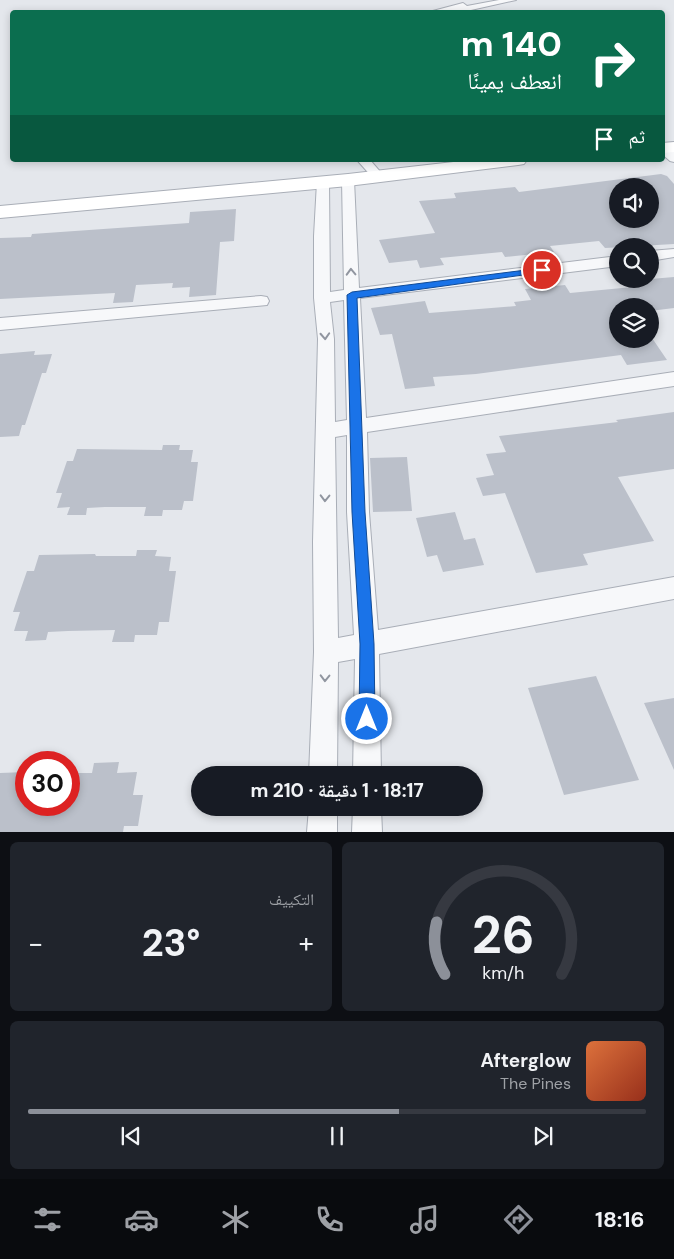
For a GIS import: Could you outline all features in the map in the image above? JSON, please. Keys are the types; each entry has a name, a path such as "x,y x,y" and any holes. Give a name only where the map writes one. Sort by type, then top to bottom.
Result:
{"street":[{"path":"443,10 462,6 465,4 462,0"},
{"path":"462,10 512,0"},
{"path":"365,162 377,175"},
{"path":"0,212 348,180 377,175 499,162"},
{"path":"348,180 357,426 358,512 367,644 367,766"},
{"path":"323,182 321,236 322,298 326,339 324,542 326,652 323,766"},
{"path":"659,255 674,253"},
{"path":"322,298 609,261"},
{"path":"0,324 261,301"},
{"path":"326,431 674,380"},
{"path":"326,652 674,588"},
{"path":"322,832 323,816"},
{"path":"366,816 366,832"}],"building":[{"path":"661,174 667,176 674,184 674,244 659,245 659,238 609,238 609,248 605,248 599,241 550,246 554,252 505,257 502,252 440,258 444,265 420,268 417,260 389,263 379,240 435,233 419,201 456,198 454,193 515,187 519,192 609,181 609,228 659,228 659,178 629,178"},
{"path":"236,209 234,241 220,242 216,295 189,297 190,287 172,288 173,283 136,285 133,302 113,303 115,293 0,299 0,238 189,223 190,212"},
{"path":"674,277 674,308 659,310 659,298 609,298 609,348 659,348 667,360 627,365 621,355 476,374 433,377 435,386 405,389 392,334 380,335 371,308 425,301 429,313 516,306 514,302 531,300 525,289 565,285 570,293 622,288 659,288 659,278"},
{"path":"35,351 34,355 52,354 46,373 42,373 25,425 22,425 19,436 0,437 0,354"},
{"path":"674,412 674,469 618,477 654,541 583,554 588,565 536,573 505,493 483,496 476,478 494,475 486,454 506,452 499,436 618,422 616,420"},
{"path":"163,445 180,445 179,450 193,450 191,462 198,462 193,501 184,501 182,510 163,510 162,516 144,516 146,507 105,507 87,508 86,515 67,515 70,507 57,508 62,493 56,493 67,461 73,461 77,449 162,450"},
{"path":"407,457 412,511 373,512 370,458"},
{"path":"455,512 464,540 475,538 484,565 443,572 437,555 427,557 416,518"},
{"path":"137,550 157,550 155,556 171,557 169,571 176,571 169,622 159,622 157,635 135,635 134,642 112,642 115,630 68,631 48,632 46,640 25,641 28,631 14,631 20,612 13,612 27,571 34,571 39,555 95,554 96,556 136,556"},
{"path":"596,676 639,780 564,795 528,688"},
{"path":"674,698 674,770 644,703"},
{"path":"119,762 117,773 137,772 133,795 143,795 138,826 124,826 123,832 0,832 0,773 15,772 15,816 80,816 80,773 92,773 94,763"}],"route":[{"path":"367,719 367,644 358,512 352,295 542,270"}]}
